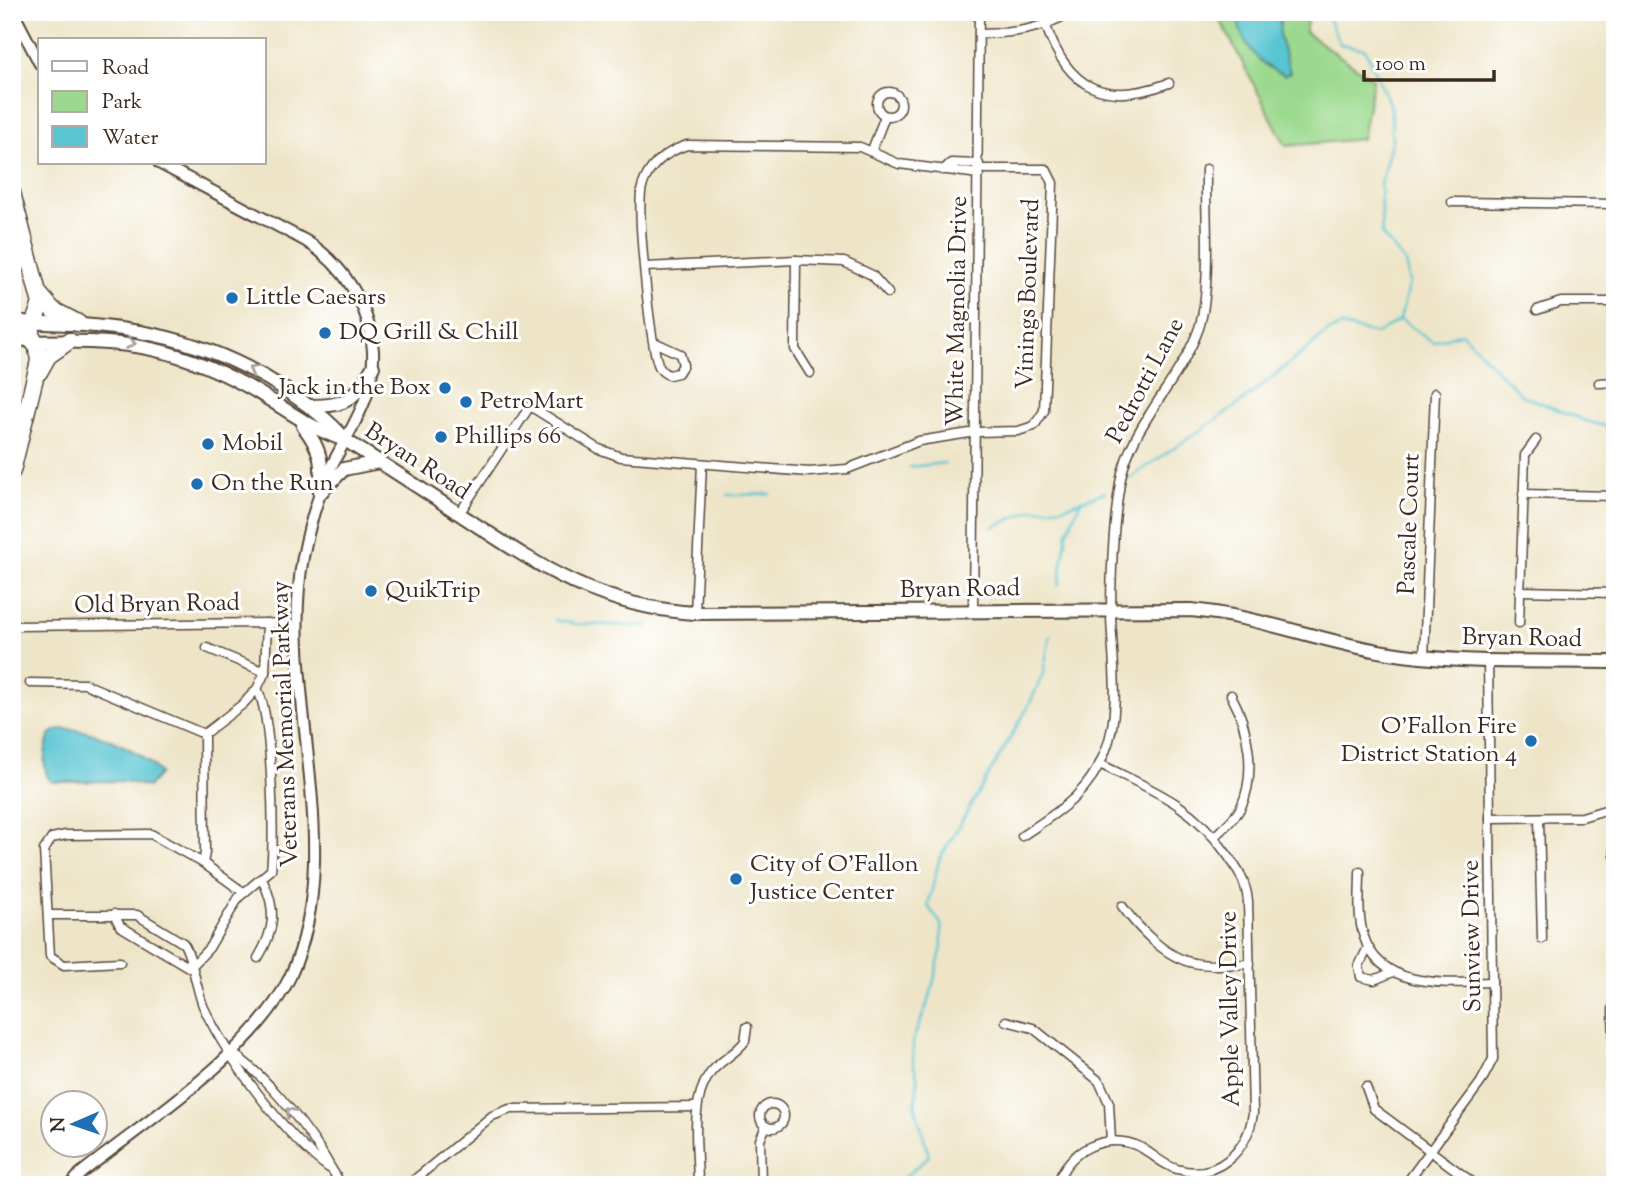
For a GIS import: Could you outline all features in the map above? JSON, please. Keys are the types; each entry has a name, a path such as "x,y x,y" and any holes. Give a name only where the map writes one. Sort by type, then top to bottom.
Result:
{"highway":[{"path":"12,194 40,295 52,310 78,323"},
{"path":"14,342 27,328 40,295"},
{"path":"27,328 38,374"},
{"path":"12,471 38,374 48,356 69,341"}],"main road":[{"name":"Bryan Road","path":"27,328 78,323 155,333 207,349 258,372 310,406 326,417 345,440"},
{"name":"Bryan Road","path":"27,328 69,341 125,342 172,352 230,377 318,431 345,440 539,566 582,588 638,605 695,613 1191,610 1239,616 1365,649 1424,657 1615,662"},
{"path":"310,406 331,406 351,400 373,367"},
{"path":"295,416 317,444 322,473 320,493"},
{"path":"320,493 344,469 379,462"}],"street":[{"path":"13,12 38,60"},
{"name":"White Magnolia Drive","path":"973,611 979,12"},
{"path":"979,34 1021,33 1046,26 1071,12"},
{"path":"1046,26 1056,56 1074,77 1096,90 1148,91 1169,83"},
{"path":"872,150 886,116"},
{"path":"654,342 680,354 683,365 678,373 663,373 658,366 654,342 645,267 640,201 642,188 656,163 669,150 687,145 872,150 899,164 943,170 951,163 979,169"},
{"name":"Veterans Memorial Parkway","path":"71,1185 80,1174 232,1053 267,1013 288,981 302,946 310,912 312,834 298,626 303,558 320,493 365,403 373,367 371,338 363,309 348,281 326,256 306,241 161,164"},
{"name":"Vinings Boulevard","path":"976,432 1018,431 1034,426 1044,411 1053,183 1046,169 979,169"},
{"name":"Pedrotti Lane","path":"1021,836 1063,809 1091,783 1107,748 1113,715 1111,610 1123,465 1199,327 1204,290 1206,169"},
{"path":"1452,202 1615,204"},
{"path":"645,267 796,260 844,262 872,275 888,293"},
{"path":"796,260 795,349 810,373"},
{"path":"1537,310 1561,302 1615,302"},
{"path":"1599,383 1615,382"},
{"name":"Pascale Court","path":"1424,657 1435,393"},
{"path":"459,514 530,406 599,449 621,457 810,472 847,469 919,442 976,432"},
{"path":"1519,623 1525,455 1536,440"},
{"path":"695,613 702,464"},
{"path":"1523,494 1615,496"},
{"path":"1519,591 1615,593"},
{"path":"204,734 243,704 257,689 265,672 267,623"},
{"name":"Old Bryan Road","path":"17,626 267,623 298,626"},
{"path":"207,648 265,672"},
{"name":"Sunview Drive","path":"1405,1185 1481,1082 1493,1059 1488,659"},
{"path":"30,683 85,684 204,734"},
{"path":"190,968 209,948 243,892 268,874 272,865 270,750 262,697 257,689"},
{"path":"1214,836 1233,820 1245,795 1246,732 1243,717 1231,695"},
{"path":"203,863 204,734"},
{"name":"Apple Valley Drive","path":"1100,764 1181,806 1214,836 1245,881 1250,964 1253,1113 1249,1134 1240,1149 1217,1167 1189,1171 1168,1166 1140,1147 1111,1141"},
{"path":"1490,818 1582,817 1611,809 1615,856"},
{"path":"1539,818 1542,939"},
{"path":"120,962 58,964 50,956 44,850 52,838 66,835 151,834 203,863 243,892"},
{"path":"1360,872 1361,921 1368,947 1394,972 1437,983 1493,982"},
{"path":"258,958 273,929 272,901 262,879"},
{"path":"1122,906 1135,924 1172,953 1190,963 1250,964"},
{"path":"114,914 120,926 190,968"},
{"path":"48,915 114,914 143,918 187,946 190,968 204,1009 243,1073 312,1155 329,1168 342,1185"},
{"path":"1368,947 1359,966 1361,978 1374,980 1394,972"},
{"path":"1613,1007 1615,1094"},
{"path":"1006,1021 1033,1028 1099,1081 1109,1103 1111,1141 1093,1145 1074,1157 1063,1170 1057,1185"},
{"path":"698,1185 697,1107 701,1089 709,1075 742,1045 747,1038 747,1027"},
{"path":"1366,1087 1374,1109 1476,1185"},
{"path":"408,1185 492,1116 510,1109 697,1107"},
{"path":"761,1185 760,1140 766,1126"},
{"path":"1610,1185 1615,1170"}],"green space":[{"path":"1216,12 1309,12 1305,32 1373,79 1362,139 1286,146"}],"water":[{"path":"1236,12 1281,12 1279,35 1290,72 1285,75 1275,71 1258,59 1241,33"},
{"path":"60,729 87,732 114,741 139,755 160,773 148,787 124,781 52,782 46,772 45,753 50,734"}],"waterway":[{"path":"1330,12 1328,18 1340,44 1365,49 1391,108 1392,139 1380,185 1382,235 1405,262 1409,283 1400,319"},
{"path":"1400,319 1433,342 1462,333 1521,395 1586,421 1615,429"},
{"path":"1127,480 1239,404 1329,331 1342,326 1377,334 1400,319"},
{"path":"909,467 945,463"},
{"path":"993,527 1032,510 1064,507 1105,492"},
{"path":"727,495 770,494"},
{"path":"1059,585 1067,533 1081,500"},
{"path":"555,620 574,624 648,626"},
{"path":"896,1185 929,1156 915,1106 918,1080 913,1062 913,1040 930,997 942,946 941,924 928,906 939,860 1027,709 1043,674 1050,636"}],"place":[{"name":"Little Caesars","path":"232,298"},
{"name":"DQ Grill & Chill","path":"325,333"},
{"name":"Jack in the Box","path":"445,388"},
{"name":"PetroMart","path":"466,402"},
{"name":"Phillips 66","path":"441,437"},
{"name":"Mobil","path":"208,444"},
{"name":"On the Run","path":"197,484"},
{"name":"QuikTrip","path":"371,591"},
{"name":"O'Fallon Fire District Station 4","path":"1531,741"},
{"name":"City of O'Fallon Justice Center","path":"736,879"}]}
